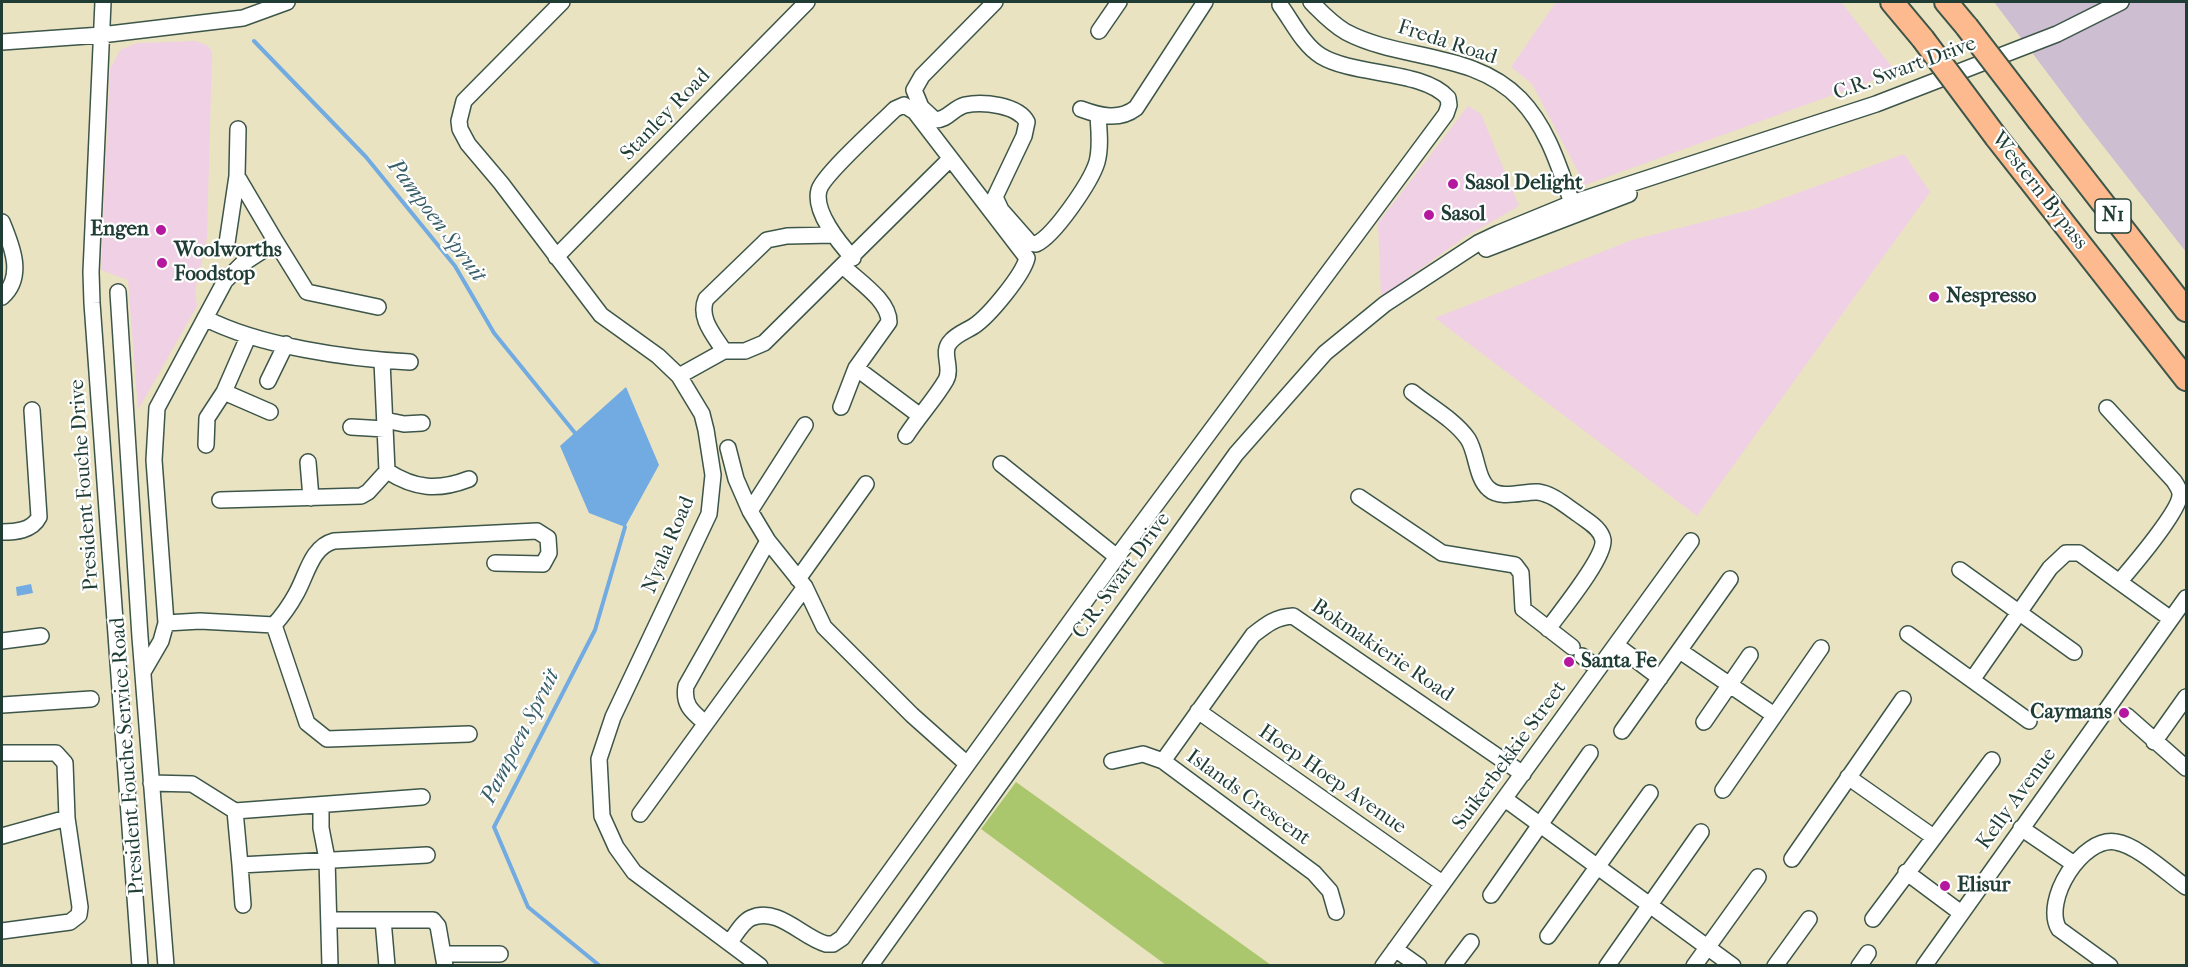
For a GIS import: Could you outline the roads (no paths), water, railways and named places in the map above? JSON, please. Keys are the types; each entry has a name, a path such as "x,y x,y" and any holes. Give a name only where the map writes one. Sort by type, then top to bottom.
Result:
{"highway":[{"name":"Western Bypass","path":"1892,2 2187,379"},
{"name":"Western Bypass","path":"1946,2 2187,310"}],"street":[{"name":"President Fouche Drive","path":"103,2 91,293 140,966"},
{"path":"2,42 101,35 243,18 287,2"},
{"name":"Nyala Road","path":"562,2 464,101 460,112 460,129 463,136 601,315 657,356 679,376 702,414 711,451 712,498 704,527 690,558 613,717 599,759 599,791 607,830 624,861 634,872 760,966"},
{"name":"Stanley Road","path":"556,257 807,2"},
{"path":"994,2 922,76 914,90 921,107 935,120 945,118 967,105 1009,108 1023,115 1027,122 1024,136 995,196 1001,210 1030,243 1036,244 1048,236 1089,180 1100,149 1098,116"},
{"path":"1100,31 1119,2"},
{"path":"1081,109 1098,116 1120,117 1136,108 1205,2"},
{"name":"Freda Road","path":"1311,2 1336,26 1358,37 1470,68 1500,82 1534,115 1547,139 1574,208"},
{"path":"1323,15 1333,2"},
{"name":"C.R. Swart Drive","path":"870,966 1236,454 1278,403 1333,346 1404,290 1498,233 1574,208 1682,166 1700,163 1887,100 2057,33 2121,2"},
{"path":"729,943 750,918 768,916 793,926 818,942 837,942 1117,557 1446,114 1449,105 1443,93 1432,85 1337,63 1318,54 1280,5"},
{"path":"841,407 856,368 886,328 889,313 848,262 832,235 819,200 821,186 901,105 915,112 1027,258 1019,275 986,315 976,325 950,342 946,348 949,365 947,379 906,436"},
{"path":"226,243 237,176 238,129"},
{"path":"679,376 724,351 745,351 764,344 950,159"},
{"path":"237,176 308,292 378,308"},
{"path":"2,222 13,248 15,276 10,288 2,297"},
{"path":"724,351 703,316 706,299 767,240 787,236 832,235"},
{"path":"143,672 161,641 166,623 154,460 154,424 161,395 231,274 258,251 276,242"},
{"name":"President Fouche Service Road","path":"118,292 143,672 166,966"},
{"path":"205,318 248,337 382,361 410,362"},
{"path":"206,445 207,418 224,392 248,337"},
{"path":"267,381 286,344"},
{"path":"220,500 311,498 361,495 368,492 387,471 382,361"},
{"path":"856,368 919,415"},
{"path":"224,392 270,412"},
{"path":"1412,392 1464,433 1473,448 1483,482 1490,491 1503,494 1529,492 1547,495 1592,524 1602,536 1604,542 1596,560 1548,629"},
{"path":"2107,408 2174,481 2180,493 2177,505 2168,519 2120,581"},
{"path":"2,532 23,530 37,522 39,517 32,410"},
{"path":"351,427 422,423"},
{"path":"750,511 805,425"},
{"path":"728,448 736,479 750,511 768,541 802,583 824,627 912,715 967,764"},
{"path":"308,462 311,498"},
{"path":"1001,464 1117,557"},
{"path":"387,471 405,483 423,488 448,488 469,480"},
{"path":"640,814 802,583 866,484"},
{"path":"1359,497 1442,553 1515,565 1521,573 1523,609 1598,669"},
{"path":"274,625 297,592 316,553 327,543 334,541 537,531 541,531 548,538 549,553 543,564 495,563"},
{"path":"704,722 687,706 684,697 686,686 768,541"},
{"name":"Suikerbekkie Street","path":"1383,966 1691,541"},
{"path":"1972,680 2050,568 2067,553 2079,553 2171,619"},
{"path":"1960,570 2074,652"},
{"path":"1622,731 1730,579"},
{"name":"Kelly Avenue","path":"1924,966 2021,828 2120,710 2171,619 2187,598"},
{"name":"Bokmakierie Road","path":"1162,761 1254,634 1281,616 1293,616 1523,774"},
{"path":"166,623 200,621 274,625"},
{"path":"274,625 308,723 327,739 469,734"},
{"path":"1908,634 2029,721"},
{"path":"2,641 41,636"},
{"path":"1616,645 1660,678"},
{"path":"1723,790 1821,648"},
{"path":"1680,651 1774,715"},
{"path":"1704,722 1750,655"},
{"path":"2154,742 2187,697"},
{"path":"2,705 90,699"},
{"path":"1792,859 1903,699"},
{"path":"2120,710 2154,742 2187,768"},
{"name":"Hoep Hoep Avenue","path":"1198,711 1442,884"},
{"path":"2,753 45,752 59,755 65,763 67,818 79,915 70,922 2,931"},
{"path":"1491,895 1590,753"},
{"name":"Islands Crescent","path":"1112,761 1143,754 1162,761 1314,873 1330,891 1336,912"},
{"path":"1873,919 1932,836 1992,760"},
{"path":"1848,777 1932,836"},
{"path":"151,783 192,784 236,811 422,797"},
{"path":"1548,936 1650,793"},
{"path":"1505,799 1733,966"},
{"path":"321,806 321,828 327,859 330,966"},
{"path":"236,811 243,905"},
{"path":"2,836 67,818"},
{"path":"2021,828 2074,864"},
{"path":"1607,966 1701,832"},
{"path":"2110,966 2059,929 2055,922 2054,908 2074,864 2092,847 2104,841 2115,841 2129,846 2187,887"},
{"path":"240,865 427,855"},
{"path":"1906,872 1961,913"},
{"path":"1695,966 1758,878"},
{"path":"1775,966 1809,919"},
{"path":"329,920 433,920 438,926 445,960 500,954"},
{"path":"382,920 387,966"},
{"path":"1453,966 1471,942"},
{"path":"1395,949 1419,966"}],"water":[{"path":"626,387 659,465 625,527 589,513 560,446"},
{"path":"31,584 33,593 17,596 16,587"}],"waterway":[{"name":"Pampoen Spruit","path":"254,41 366,157 455,266 494,333 575,433"},
{"name":"Pampoen Spruit","path":"600,966 528,907 494,827 595,630 625,527"}],"place":[{"name":"Sasol Delight","path":"1453,184"},
{"name":"Sasol","path":"1429,215"},
{"name":"Engen","path":"161,230"},
{"name":"Woolworths Foodstop","path":"162,263"},
{"name":"Nespresso","path":"1934,297"},
{"name":"Santa Fe","path":"1569,662"},
{"name":"Caymans","path":"2124,713"},
{"name":"Elisur","path":"1945,886"}]}
